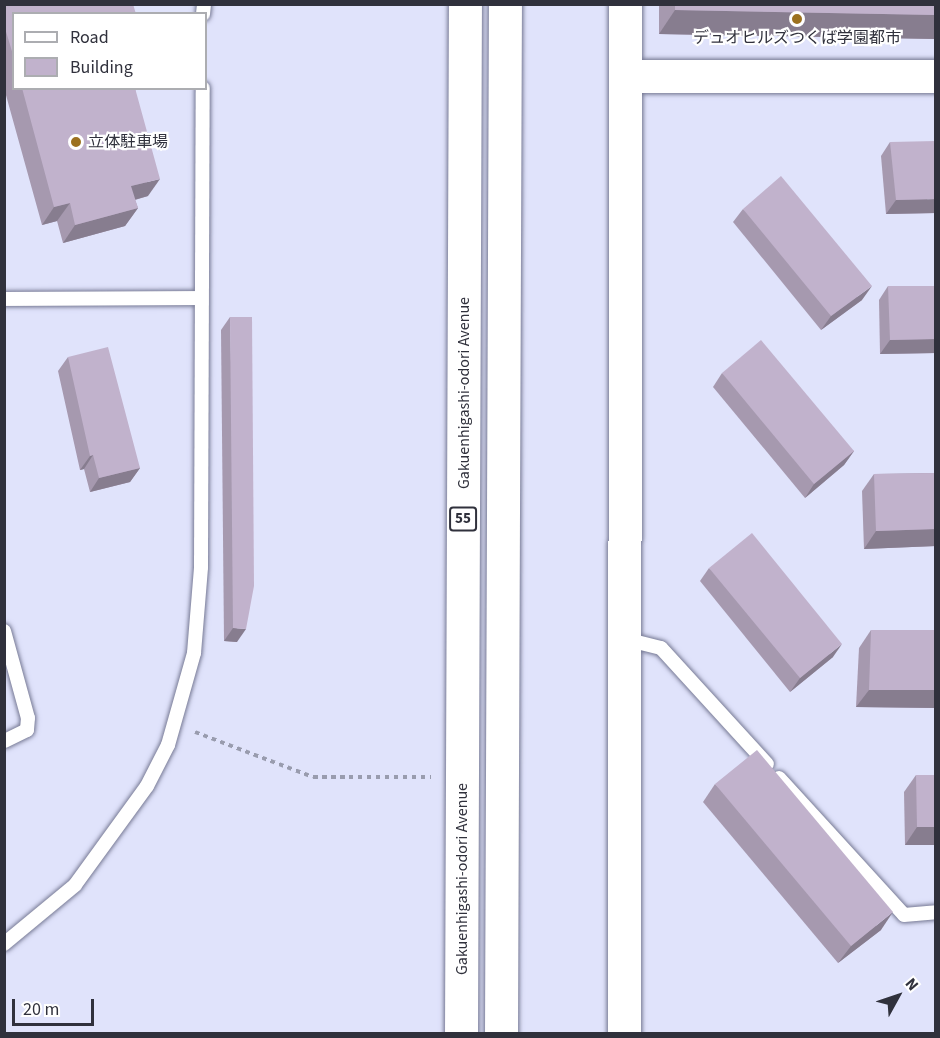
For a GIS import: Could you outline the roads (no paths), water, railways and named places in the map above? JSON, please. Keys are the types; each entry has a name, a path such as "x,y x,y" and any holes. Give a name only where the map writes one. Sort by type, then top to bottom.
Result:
{"main road":[{"name":"Gakuenhigashi-odori Avenue","path":"461,1034 465,4"},
{"path":"501,1034 505,4"},
{"path":"624,1034 625,4"},
{"path":"625,76 936,76"}],"lane":[{"path":"4,944 45,913 102,853 147,786 168,745 184,697 200,608 203,90"},
{"path":"4,299 201,298"},
{"path":"4,631 28,718 27,730 4,741"},
{"path":"623,639 661,648 904,915 936,912"}],"place":[{"name":"デュオヒルズつくば学園都市","path":"797,19"},
{"name":"立体駐車場","path":"76,142"}]}
